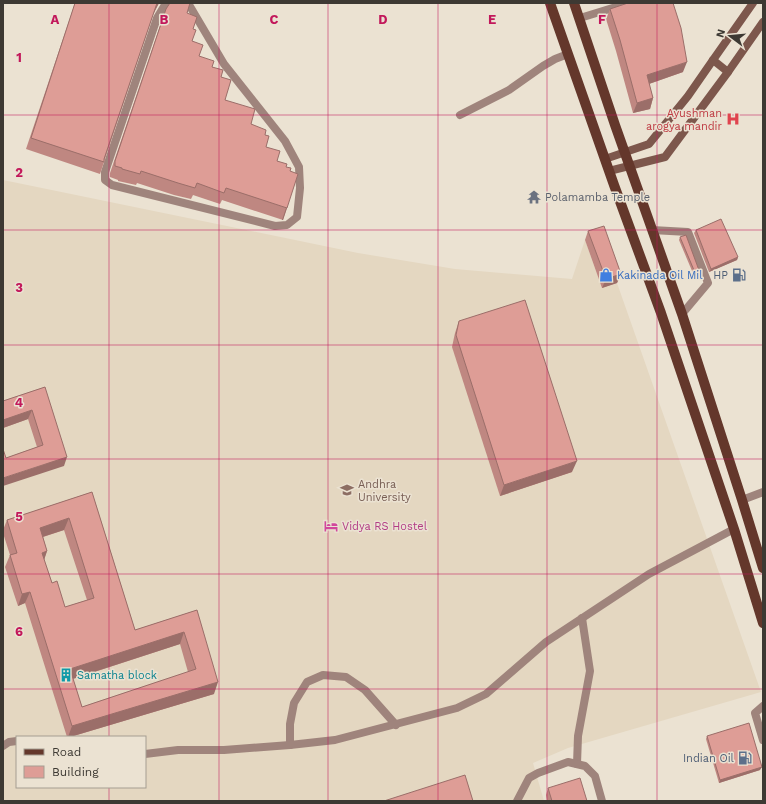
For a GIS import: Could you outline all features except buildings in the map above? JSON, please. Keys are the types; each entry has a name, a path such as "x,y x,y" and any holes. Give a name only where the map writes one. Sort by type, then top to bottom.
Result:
{"main road":[{"path":"550,3 661,313 734,529 763,622"},
{"path":"574,3 615,125 682,314 763,568"}],"street":[{"path":"166,3 157,18 105,172 105,180 112,186 276,226 287,225 297,217 300,188 299,167 285,141 224,64 188,3"},
{"path":"580,18 629,3"},
{"path":"605,159 649,144 688,96 753,3"},
{"path":"609,171 665,157 763,22"},
{"path":"460,115 509,90 542,66 568,54"},
{"path":"714,60 728,72"},
{"path":"652,230 688,232 708,283 682,314"},
{"path":"742,500 763,492"},
{"path":"146,754 178,750 224,750 335,740 457,708 486,694 546,642 649,574 734,529"},
{"path":"577,764 578,736 590,671 582,618"},
{"path":"290,745 290,724 294,703 307,682 323,675 346,677 365,690 396,725"},
{"path":"763,706 755,713 763,740"},
{"path":"3,746 9,742 16,741"},
{"path":"518,801 529,778 538,773 568,762 586,766 595,776 602,801"}],"shaded area":[{"name":"Andhra University","path":"3,180 358,253 455,269 572,279 585,240 602,288 617,283 761,692 568,748 533,763 544,801 3,801"}],"place":[{"name":"Ayushman arogya mandir","path":"733,119"},
{"name":"Polamamba Temple","path":"534,197"},
{"name":"Kakinada Oil Mil","path":"606,275"},
{"name":"HP","path":"739,275"},
{"name":"Andhra University","path":"347,490"},
{"name":"Vidya RS Hostel","path":"331,526"},
{"name":"Samatha block","path":"66,675"},
{"name":"Indian Oil","path":"745,758"}]}
